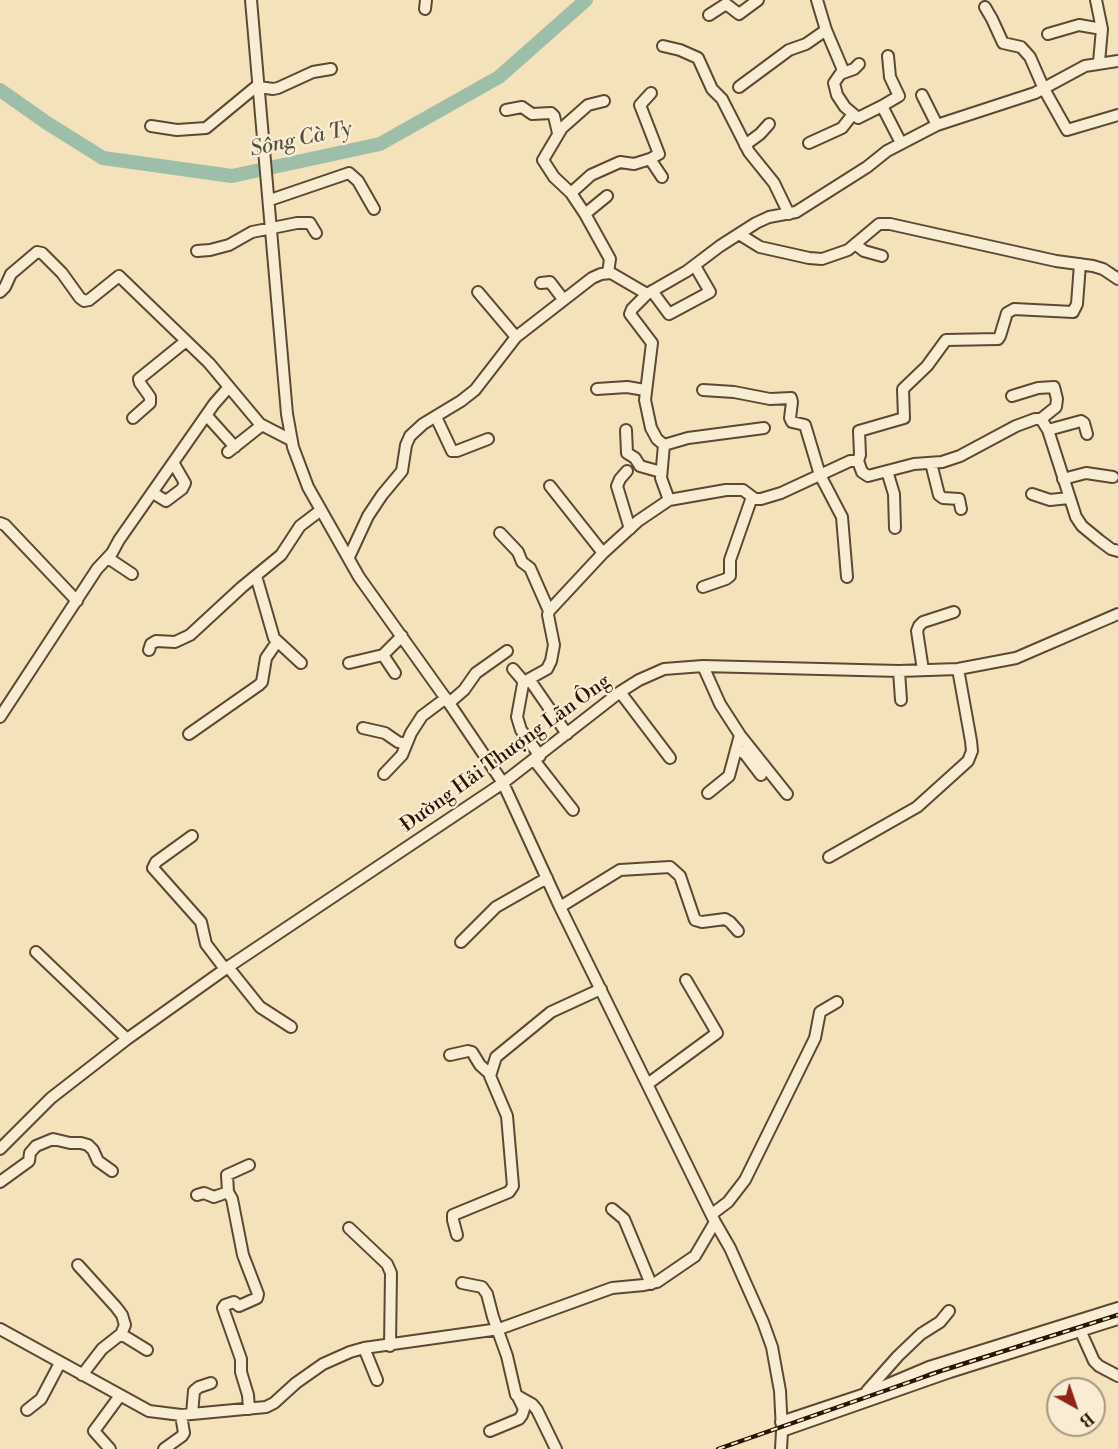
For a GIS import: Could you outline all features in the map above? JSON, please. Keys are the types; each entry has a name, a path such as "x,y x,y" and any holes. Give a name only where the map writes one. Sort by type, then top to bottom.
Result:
{"street":[{"path":"251,0 291,440 308,487 359,577 503,783 560,907 730,1248 767,1333 778,1377 782,1427 781,1449"},
{"path":"709,15 726,4 740,14 758,0"},
{"path":"817,0 843,73"},
{"path":"1096,0 1101,29 1099,62"},
{"path":"985,7 1003,43 1021,47 1030,57 1066,130 1118,115"},
{"path":"1048,34 1079,25 1101,29"},
{"path":"739,87 789,50 810,42 826,30"},
{"path":"663,46 698,58 712,89 722,99 745,145 774,183 789,214"},
{"path":"859,64 854,69 843,73 836,80 834,87 843,104 860,118 899,96 890,76 888,56"},
{"path":"669,500 662,478 664,446 651,428 645,390 650,373 652,343 630,311 649,293 695,266 739,234 766,218 789,214 808,206 901,143 937,125 1044,89 1079,68 1099,62 1118,61"},
{"path":"259,86 278,88 313,72 331,69"},
{"path":"151,126 177,130 206,128 259,86"},
{"path":"571,193 591,175 617,163 634,164 659,154 640,105 651,93"},
{"path":"922,95 937,125"},
{"path":"604,101 588,105 558,133 543,162 554,177 571,193 585,214 610,259 608,273"},
{"path":"882,106 901,143"},
{"path":"506,110 522,107 532,114 551,113 554,116 558,133"},
{"path":"809,143 842,128 853,114"},
{"path":"745,145 769,124"},
{"path":"650,159 662,177"},
{"path":"270,197 349,173 358,182 374,210"},
{"path":"585,214 607,196"},
{"path":"197,251 220,248 252,232 272,227 310,223 316,233"},
{"path":"739,234 760,247 814,259 836,255 855,244 873,228 884,223 1010,252 1100,268 1118,279"},
{"path":"855,244 861,249 882,256"},
{"path":"0,292 11,274 34,253 39,252 62,273 84,301 89,300 119,276 209,363 262,425 291,440"},
{"path":"1012,396 1038,388 1054,387 1056,407 1041,419 1016,426 952,459 914,464 866,475 862,472 858,461 859,431 904,418 903,389 927,366 946,340 998,339 1007,313 1014,309 1073,312 1077,304 1080,264"},
{"path":"349,557 368,516 381,495 402,471 408,439 423,424 475,390 516,337 592,278 608,273 649,293 669,314 710,292 695,266"},
{"path":"541,283 550,282 563,299"},
{"path":"478,292 516,337"},
{"path":"133,418 148,406 151,400 139,379 186,341"},
{"path":"1,712 97,569 108,558 229,387"},
{"path":"597,389 627,387 645,390"},
{"path":"703,390 734,392 770,399 791,398 789,418 792,422 805,425 820,475 842,518 847,577"},
{"path":"207,416 232,450 262,425"},
{"path":"436,417 452,451 488,439"},
{"path":"1041,419 1048,430 1076,517 1082,526 1106,546 1114,551 1118,550"},
{"path":"1048,430 1081,421 1084,423 1087,434"},
{"path":"664,446 688,438 764,428"},
{"path":"627,430 627,453 635,458 640,466 662,471"},
{"path":"549,611 630,529 648,513 669,500 726,490 743,490 758,499 781,493 850,460 858,461"},
{"path":"931,463 939,495 943,498 959,499 960,509"},
{"path":"153,493 166,501 182,489 185,483 174,464"},
{"path":"627,471 617,486 630,529"},
{"path":"887,471 894,494 895,528"},
{"path":"1064,479 1086,473 1113,477"},
{"path":"550,486 603,554"},
{"path":"1032,494 1050,500 1069,498"},
{"path":"703,587 730,576 730,560 752,497"},
{"path":"149,650 156,640 175,642 190,634 281,555 300,526 321,510"},
{"path":"2,526 77,601"},
{"path":"500,533 518,552 522,562 530,568 549,611 554,645 552,661 547,669 527,681 519,702 517,717 521,730 537,758 573,810"},
{"path":"108,558 132,574"},
{"path":"256,576 272,635 301,663"},
{"path":"923,670 917,631 919,626 923,622 954,612"},
{"name":"Đường Hải Thượng Lãn Ông","path":"0,1149 51,1098 127,1039 226,968 503,783 639,680 664,669 703,666 899,671 958,669 1016,658 1118,614"},
{"path":"349,663 383,655 402,636"},
{"path":"189,734 262,682 266,658 277,642"},
{"path":"384,774 402,755 422,716 464,690 476,673 507,651"},
{"path":"383,655 395,673"},
{"path":"703,666 720,704 740,735 787,794"},
{"path":"513,669 527,681 567,734"},
{"path":"829,857 917,807 959,772 968,761 972,751 971,741 958,669"},
{"path":"899,671 901,700"},
{"path":"620,693 670,758"},
{"path":"363,728 385,733 398,742 406,744"},
{"path":"708,793 729,776 740,735"},
{"path":"737,748 745,754 761,775"},
{"path":"192,836 156,862 153,867 201,922 206,944 237,981 260,1007 291,1027"},
{"path":"560,907 620,870 670,867 680,876 695,920 700,922 725,918 738,931"},
{"path":"461,942 496,907 547,878"},
{"path":"36,952 127,1039"},
{"path":"649,1083 717,1033 686,980"},
{"path":"490,1074 498,1054 527,1030 551,1012 601,989"},
{"path":"0,1329 149,1411 186,1414 266,1407 323,1364 364,1348 499,1329 612,1288 651,1284 695,1256 714,1218 745,1180 812,1045 820,1012 837,1002"},
{"path":"450,1055 472,1052 480,1065 490,1074 507,1116 513,1186 509,1192 456,1213 452,1217 457,1235"},
{"path":"0,1182 29,1161 30,1153 36,1146 53,1139 88,1145 98,1161 112,1171"},
{"path":"249,1165 227,1175 228,1192 235,1206 243,1255 258,1294 257,1298 239,1306 234,1302 223,1308 241,1359 249,1409"},
{"path":"197,1195 204,1193 214,1197 228,1192"},
{"path":"612,1209 624,1220 651,1284"},
{"path":"350,1228 387,1264 391,1273 390,1346"},
{"path":"78,1265 122,1315 125,1325 121,1334 102,1349 82,1375"},
{"path":"462,1283 484,1289 487,1294 496,1327 499,1329 516,1395 524,1409 519,1419 490,1431"},
{"path":"782,1427 929,1367 1118,1308"},
{"path":"865,1394 898,1356 921,1334 940,1322 949,1311"},
{"path":"782,1427 1118,1319"},
{"path":"1080,1330 1094,1361 1118,1376"},
{"path":"121,1334 147,1350"},
{"path":"364,1348 376,1380"},
{"path":"27,1410 41,1399 60,1363"},
{"path":"164,1449 184,1433 186,1414 194,1391 211,1383"},
{"path":"516,1395 532,1404 537,1410 556,1449"},
{"path":"110,1449 94,1431 119,1396"}],"waterway":[{"name":"Sông Cà Ty","path":"0,90 103,158 232,176 380,144 499,77 586,0"}],"railway":[{"path":"718,1449 944,1370 1118,1315"}]}
